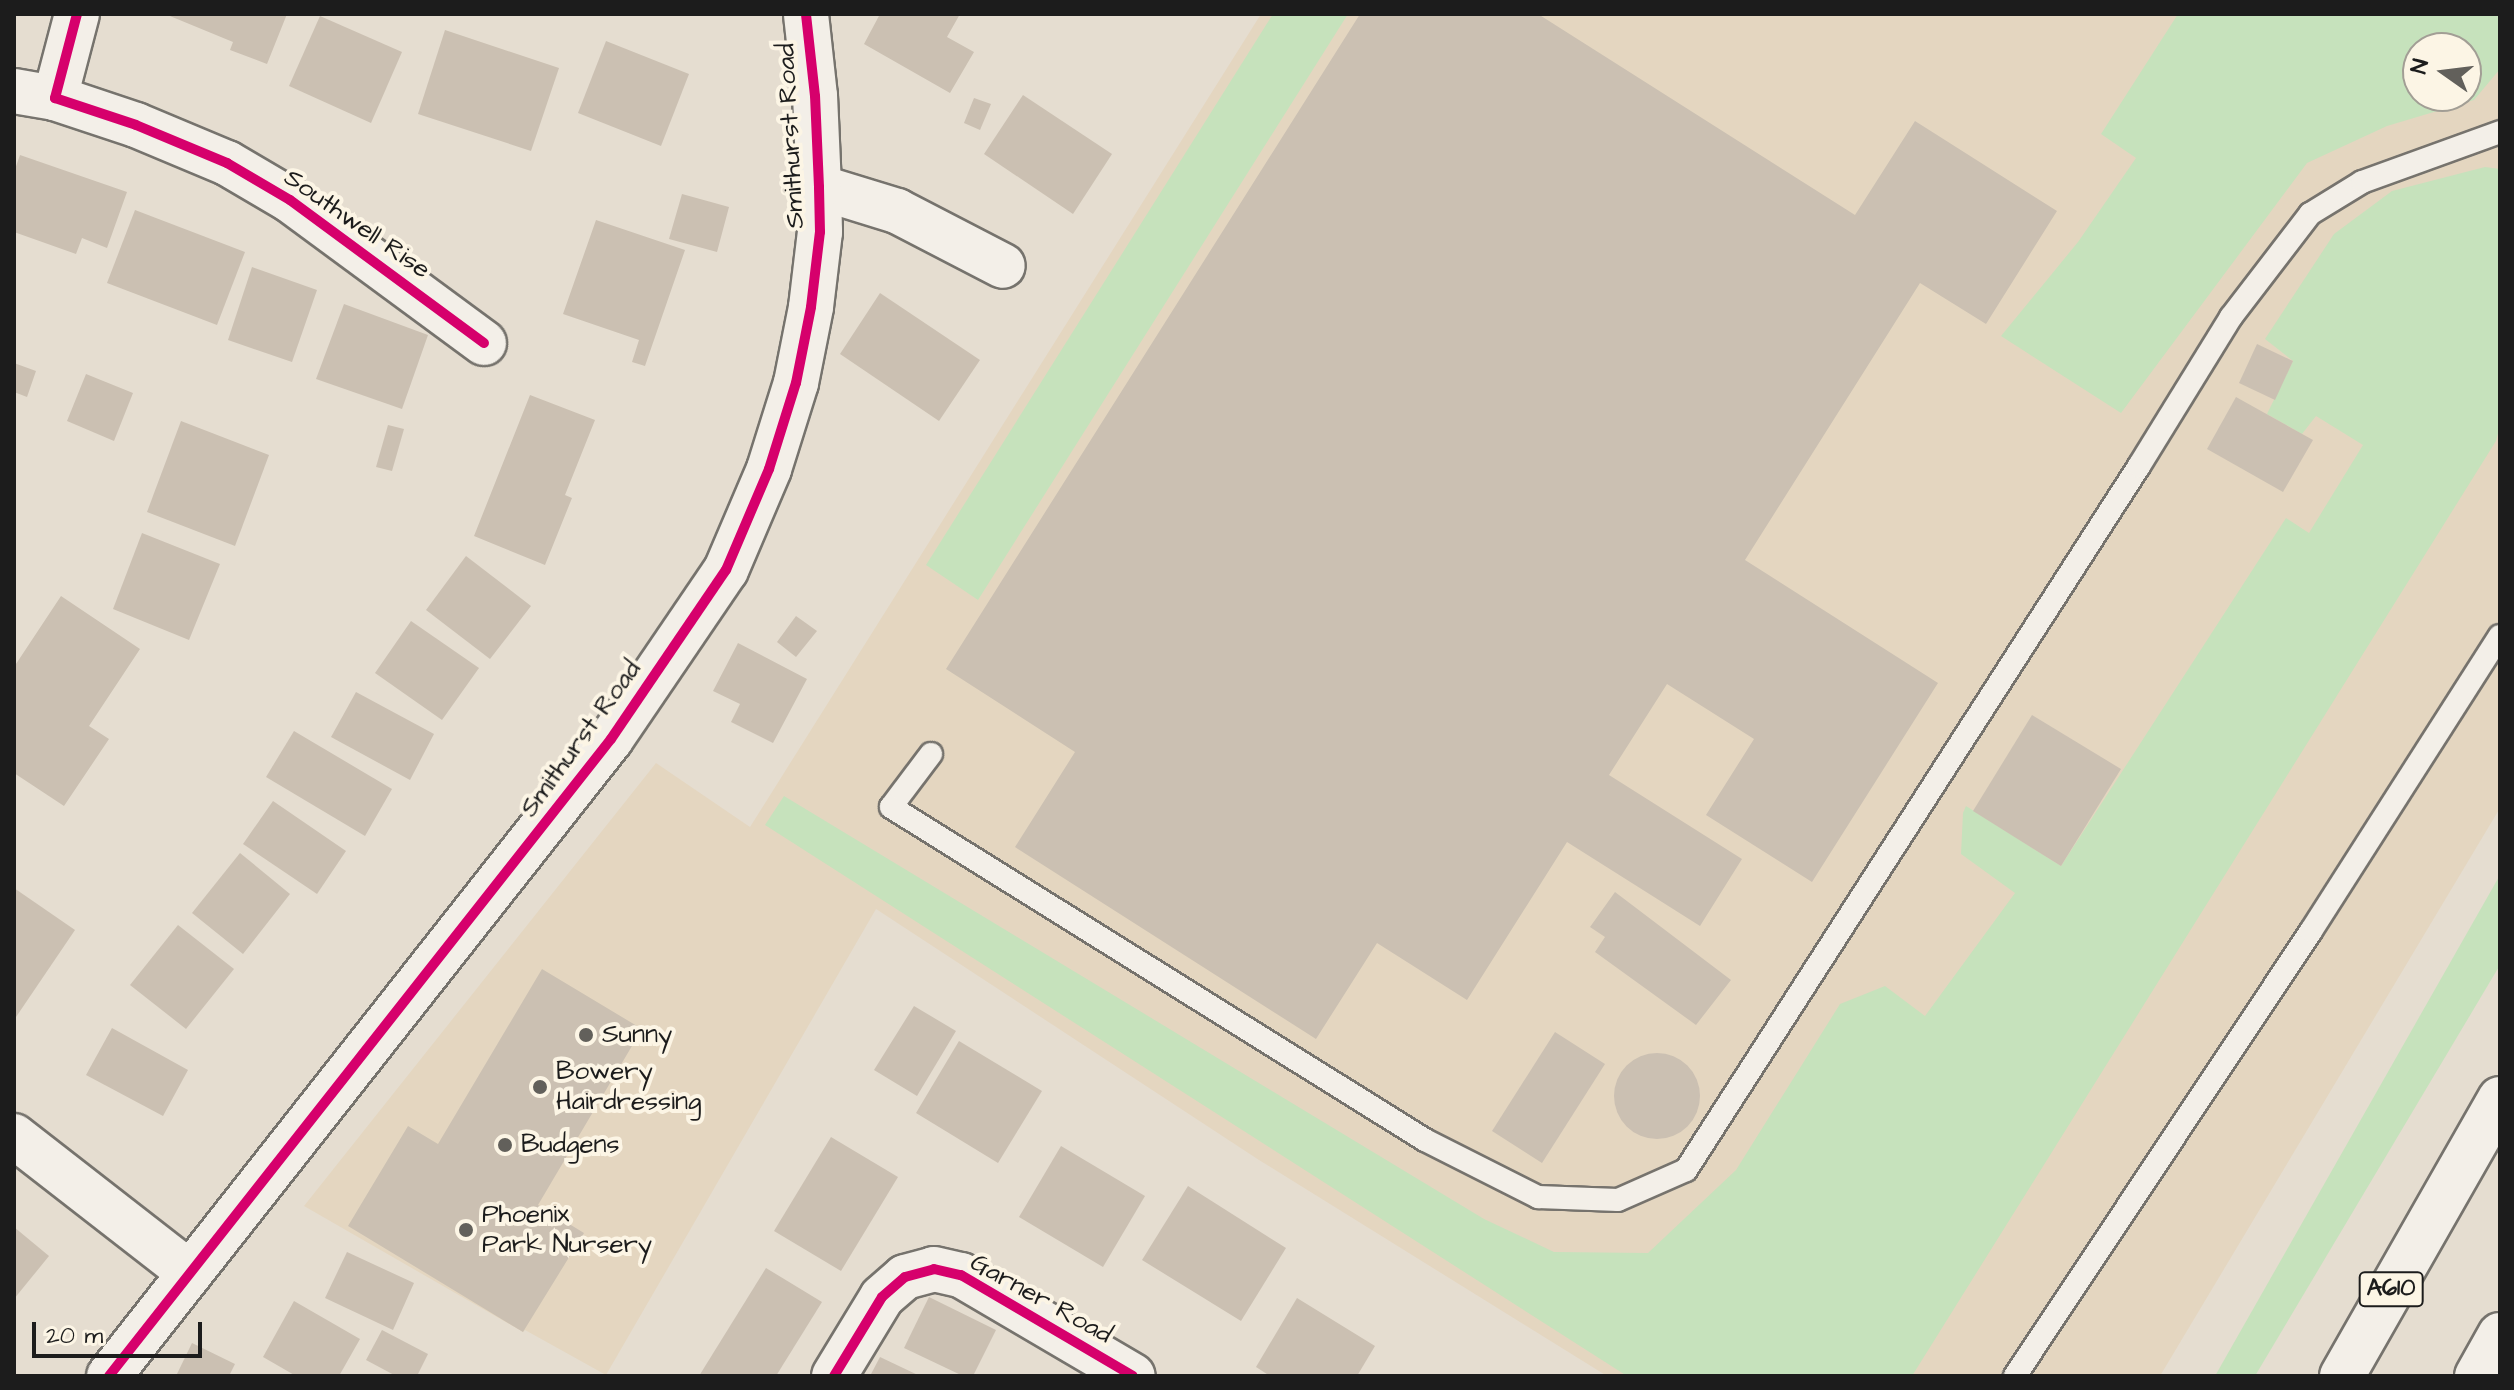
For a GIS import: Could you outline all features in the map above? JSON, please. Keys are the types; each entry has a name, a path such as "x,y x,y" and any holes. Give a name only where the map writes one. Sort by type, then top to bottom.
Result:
{"main road":[{"name":"Southwell Rise","path":"77,14 34,95 136,125 227,163 290,200 484,343"},
{"name":"Smithurst Road","path":"109,1376 611,739 726,570 769,469 796,383 811,307 820,232 815,96 806,14"},
{"path":"819,187 897,211 1003,266"},
{"name":"A610","path":"2342,1376 2500,1099"},
{"path":"14,1136 190,1273"},
{"name":"Garner Road","path":"834,1376 882,1297 905,1277 934,1269 961,1275 1133,1376"},
{"path":"2477,1376 2500,1335"}],"lane":[{"path":"931,754 891,807 1425,1140 1538,1197 1618,1200 1686,1170 2139,466 2231,317 2310,214 2362,182 2500,132"},
{"path":"2015,1376 2311,931 2500,636"}],"shaded area":[{"path":"1261,14 2482,14 2500,71 2500,808 2160,1376 1607,1376 1259,1160 876,909 606,1375 525,1330 523,1332 304,1206 656,763 750,827"}],"green space":[{"path":"1273,14 1348,14 978,600 926,565"},
{"path":"2178,14 2500,14 2500,69 2482,90 2482,32 2402,32 2402,112 2434,112 2387,126 2307,163 2121,413 2001,336 2078,242 2136,158 2101,134"},
{"path":"2485,167 2500,169 2500,426 2496,441 1912,1376 1627,1376 765,825 784,796 1484,1219 1554,1252 1648,1253 1736,1170 1840,1004 1885,986 1925,1016 2015,893 1961,854 1966,806 2061,866 2286,518 2309,533 2363,445 2316,416 2302,434 2267,414 2293,361 2265,339 2334,234 2392,191"},
{"path":"2500,875 2500,965 2255,1376 2215,1376"}],"building":[{"path":"165,14 287,14 267,64 230,50 233,42"},
{"path":"880,14 960,14 947,37 974,52 950,93 864,44"},
{"path":"1360,14 1538,14 1855,215 1915,121 2057,211 1986,324 1920,283 1745,560 1938,683 1812,882 1706,815 1754,739 1667,684 1609,775 1742,859 1700,926 1567,842 1467,1000 1377,943 1316,1039 1015,847 1075,752 946,669"},
{"path":"320,16 402,52 371,123 289,86"},
{"path":"445,30 559,68 531,151 418,114"},
{"path":"606,41 689,74 661,146 578,113"},
{"path":"1023,95 1112,154 1073,214 984,154"},
{"path":"974,98 991,104 980,130 964,123"},
{"path":"20,155 127,192 107,248 82,238 76,254 14,232 14,172"},
{"path":"682,194 729,207 717,252 669,239"},
{"path":"135,210 245,252 217,325 107,283"},
{"path":"596,220 685,250 645,366 632,362 639,340 563,314"},
{"path":"252,267 317,290 292,362 228,340"},
{"path":"880,293 980,360 939,421 840,354"},
{"path":"344,304 428,335 402,409 316,379"},
{"path":"2257,344 2293,361 2275,400 2239,383"},
{"path":"14,363 36,371 27,397 14,392"},
{"path":"86,374 133,393 114,441 67,421"},
{"path":"530,395 595,420 565,495 572,498 545,565 474,536"},
{"path":"2236,397 2313,440 2283,492 2207,449"},
{"path":"181,421 269,455 235,546 147,512"},
{"path":"388,425 404,429 392,471 376,467"},
{"path":"142,533 220,564 189,640 113,609"},
{"path":"466,556 531,606 490,659 426,610"},
{"path":"61,596 140,649 89,726 109,739 64,806 14,773 14,667"},
{"path":"796,616 817,631 796,657 777,642"},
{"path":"411,621 479,668 442,720 375,673"},
{"path":"738,643 807,679 773,743 731,722 740,704 713,691"},
{"path":"356,692 434,734 410,780 331,737"},
{"path":"2032,715 2121,769 2061,866 1973,811"},
{"path":"294,731 392,789 365,836 266,777"},
{"path":"273,801 346,851 317,894 243,844"},
{"path":"240,853 290,894 243,954 192,913"},
{"path":"14,888 75,930 14,1020"},
{"path":"1615,892 1731,980 1696,1025 1595,952 1605,937 1590,927"},
{"path":"178,925 234,969 186,1029 130,985"},
{"path":"542,969 642,1029 538,1205 584,1233 523,1332 348,1226 408,1126 438,1144"},
{"path":"914,1006 956,1031 917,1096 874,1070"},
{"path":"112,1028 188,1070 163,1116 86,1075"},
{"path":"1555,1032 1605,1064 1542,1163 1492,1131"},
{"path":"959,1041 1042,1091 998,1163 916,1113"},
{"path":"1657,1053 1681,1060 1693,1072 1700,1096 1693,1120 1681,1132 1657,1139 1633,1132 1621,1120 1614,1096 1621,1072 1633,1060"},
{"path":"831,1137 898,1177 841,1271 774,1231"},
{"path":"1061,1146 1145,1196 1103,1267 1019,1217"},
{"path":"1188,1186 1286,1248 1241,1321 1142,1260"},
{"path":"14,1227 49,1256 14,1299"},
{"path":"347,1252 414,1283 393,1330 325,1298"},
{"path":"766,1268 822,1302 776,1376 699,1376"},
{"path":"929,1297 996,1330 973,1376 963,1376 904,1348"},
{"path":"1297,1298 1375,1346 1357,1376 1270,1376 1256,1367"},
{"path":"294,1301 360,1339 339,1376 296,1376 263,1357"},
{"path":"382,1330 428,1354 417,1376 396,1376 366,1360"},
{"path":"192,1343 235,1364 229,1376 176,1376"},
{"path":"880,1357 920,1376 870,1376"}],"cycle path":[{"path":"77,14 55,98 136,125 227,163 290,200 484,343"},
{"path":"109,1376 611,739 726,570 769,469 796,383 811,307 820,232 815,96 806,14"},
{"path":"834,1376 882,1297 905,1277 934,1269 961,1275 1133,1376"}],"place":[{"name":"Sunny","path":"586,1035"},
{"name":"Bowery Hairdressing","path":"540,1087"},
{"name":"Budgens","path":"505,1145"},
{"name":"Phoenix Park Nursery","path":"466,1230"}]}
